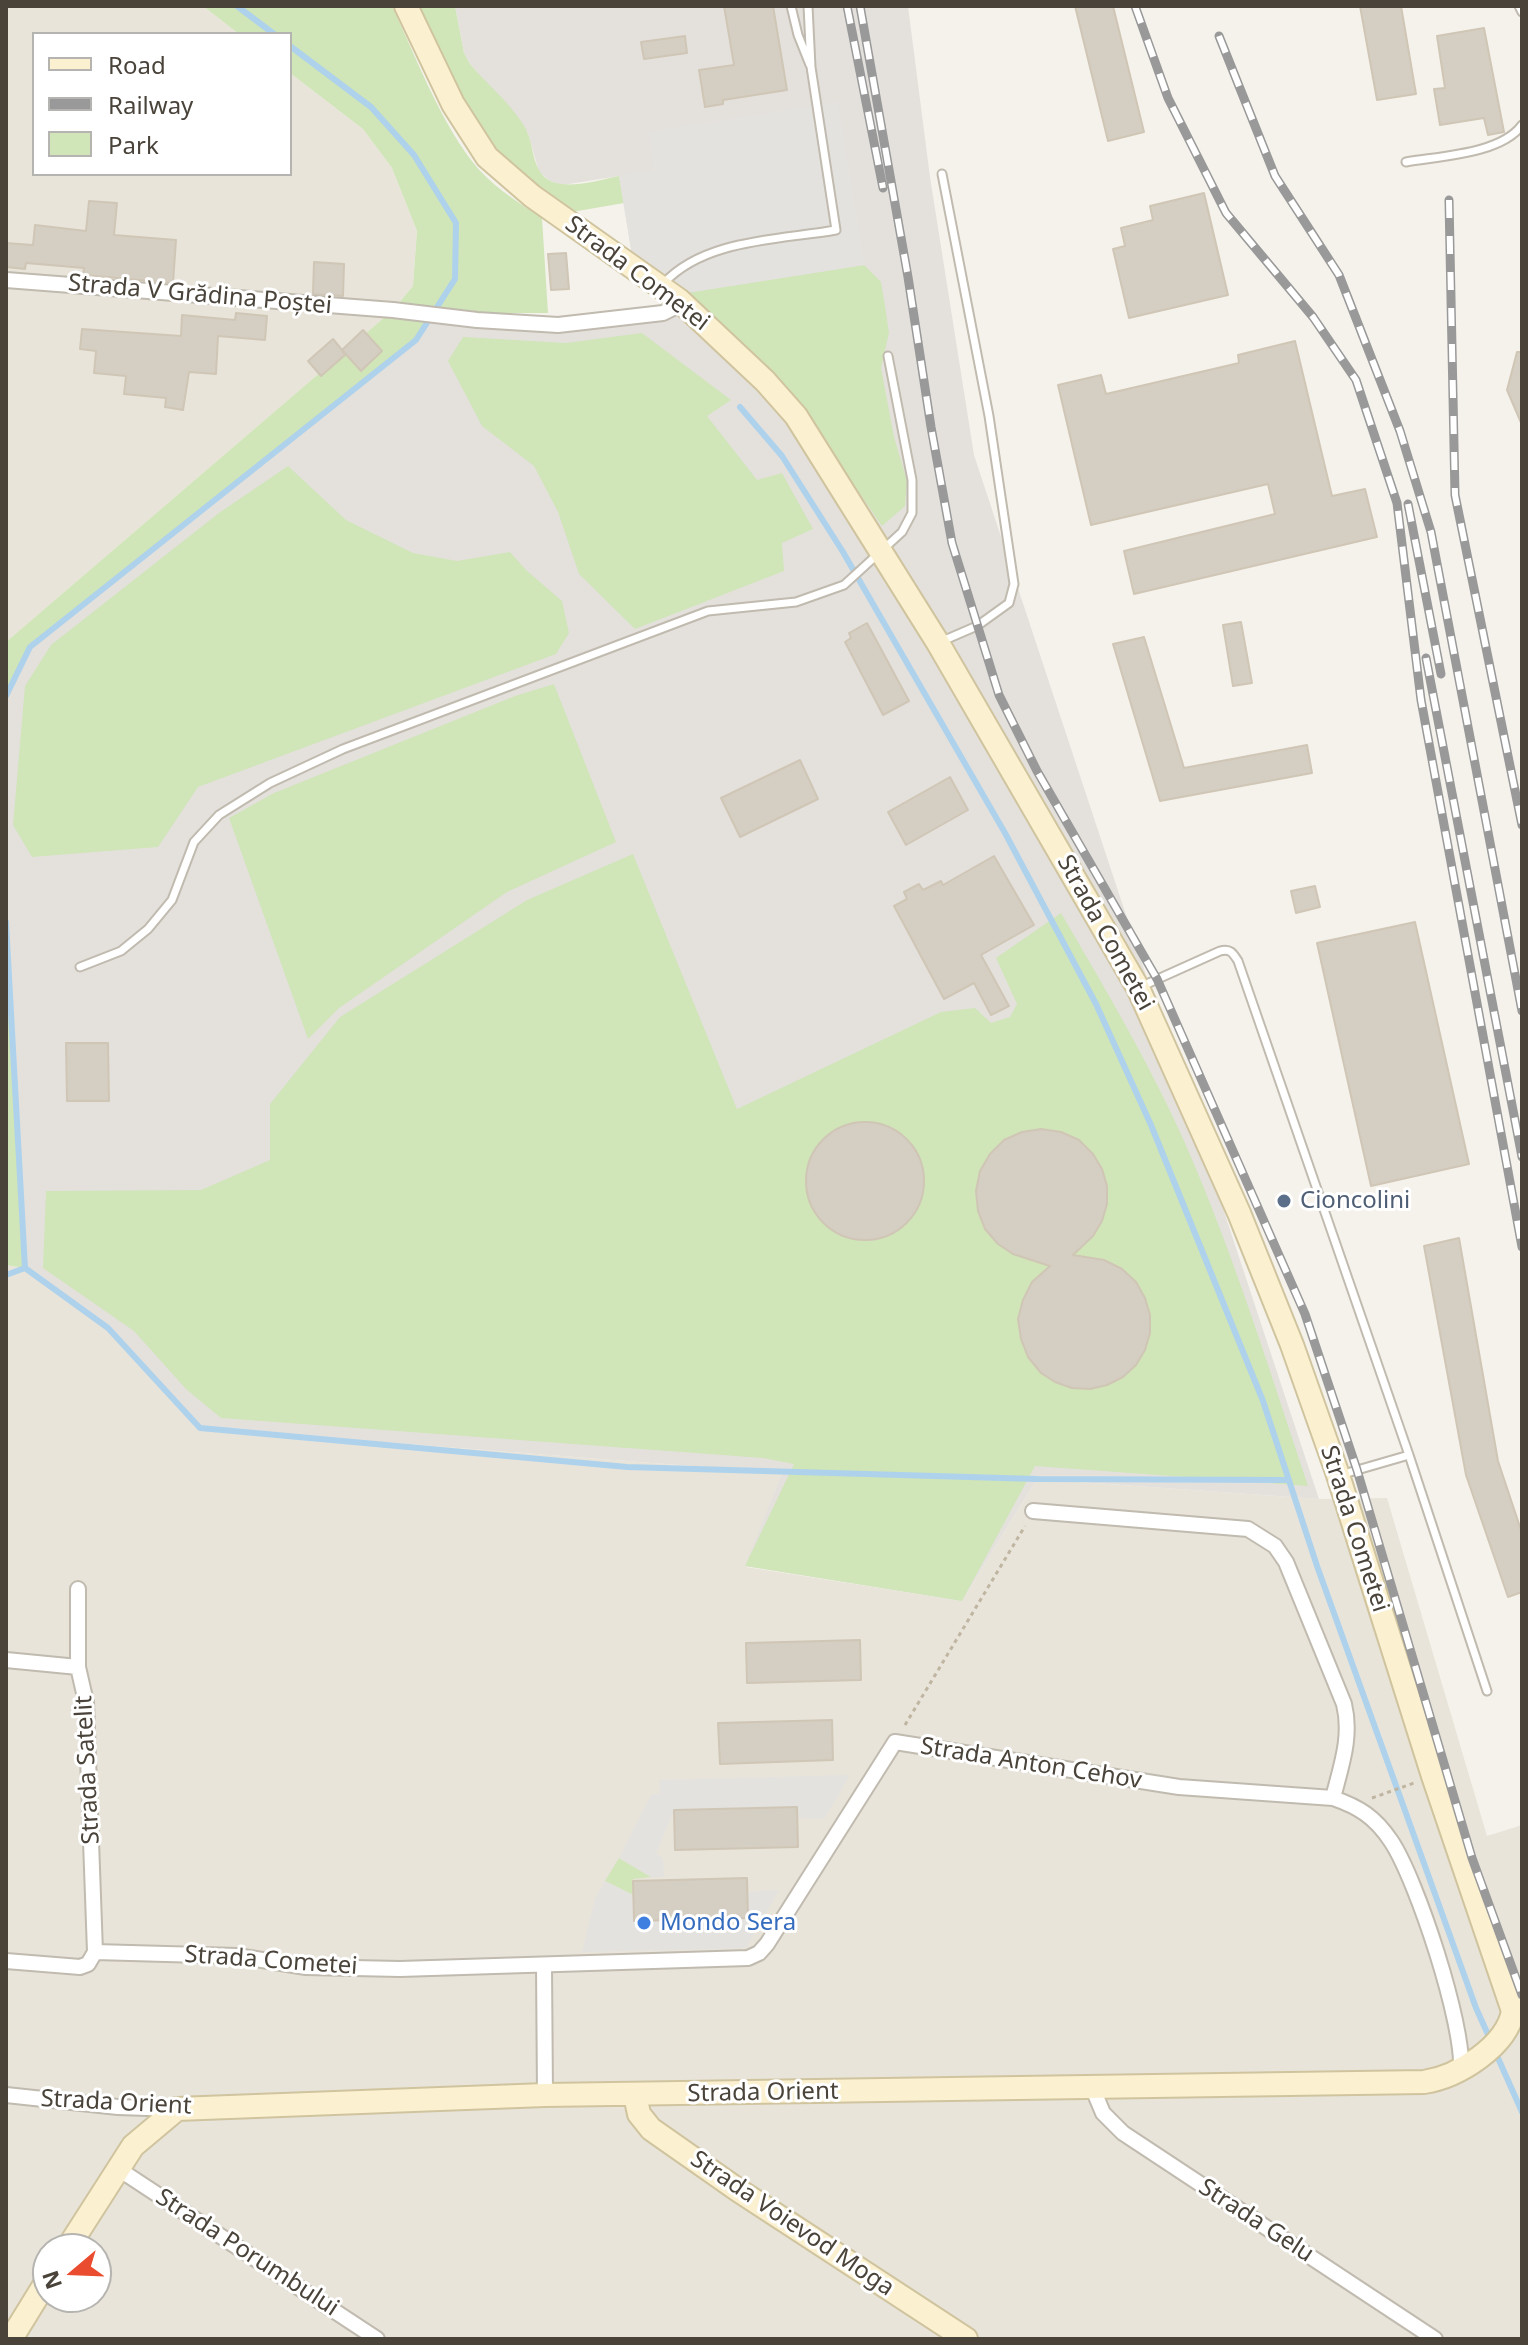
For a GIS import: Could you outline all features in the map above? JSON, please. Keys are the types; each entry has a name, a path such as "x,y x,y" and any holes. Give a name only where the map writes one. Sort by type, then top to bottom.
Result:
{"street":[{"name":"Strada Cometei","path":"406,6 453,104 487,157 532,196 679,300 765,381 796,416 938,643 1138,988 1251,1243 1292,1345 1338,1475 1438,1790 1517,2009 1506,2033"},
{"name":"Strada V Grădina Poștei","path":"6,280 558,325 663,313 679,300"},
{"path":"1033,1511 1248,1529 1275,1546 1286,1562 1344,1704 1348,1721 1333,1798 1362,1809 1390,1840 1412,1881 1468,2065"},
{"name":"Strada Satelit","path":"78,1589 78,1667 86,1702 95,1952"},
{"path":"6,1660 78,1667"},
{"name":"Strada Anton Cehov","path":"544,1965 736,1960 759,1953 895,1742 1179,1787 1333,1798"},
{"name":"Strada Cometei","path":"6,1961 80,1967 88,1964 95,1952 237,1956 306,1967 400,1969 544,1965"},
{"path":"544,1965 545,2095"},
{"name":"Strada Orient","path":"6,2095 118,2107 177,2109 545,2095 1424,2082 1468,2065 1506,2033"},
{"name":"Strada Gelu","path":"1093,2089 1108,2120 1123,2133 1435,2339"},
{"name":"Strada Voievod Moga","path":"635,2095 639,2114 651,2129 738,2190 966,2339"},
{"path":"77,2233 133,2146 177,2109"},
{"name":"Strada Porumbului","path":"117,2168 377,2339"},
{"path":"11,2339 32,2305"}],"lane":[{"path":"791,6 811,67"},
{"path":"659,287 684,264 710,252 836,230 811,67 808,6"},
{"path":"1519,6 1522,12"},
{"path":"1406,162 1488,147 1508,140 1522,125"},
{"path":"938,643 977,626 1009,603 1014,584 989,416 942,174"},
{"path":"80,967 121,951 148,929 172,900 194,842 219,815 270,783 343,749 708,611 796,602 844,585 902,532 912,513 912,480 888,356"},
{"path":"1138,988 1226,949 1238,961 1487,1691"},
{"path":"1338,1475 1409,1455"}],"path":[{"path":"895,1742 1033,1511"},
{"path":"1378,1796 1409,1784"}],"shaded area":[{"path":"6,6 203,6 236,32 32,32 32,176 292,176 292,75 363,129 392,168 417,231 413,286 393,310 6,642"},
{"path":"455,6 908,6 930,177 974,455 1319,1499 1037,1479 962,1601 745,1566 782,1473 200,1428 108,1328 25,1268 6,922 6,696 30,647 416,340 435,315 558,325 671,309 627,264 631,249 619,176 563,185 550,181 539,172 528,133 464,53"},
{"path":"838,102 864,265 686,293 631,249 619,176 654,170 648,132"},
{"path":"6,1265 25,1268 108,1328 200,1428 782,1473 746,1567 962,1601 1037,1479 1319,1499 1387,1498 1487,1836 1522,1825 1522,2339 6,2339"},
{"path":"850,1775 824,1819 797,1818 796,1807 674,1810 656,1854 663,1858 664,1877 651,1877 619,1858 651,1795 660,1793 659,1780"},
{"path":"605,1881 633,1895 635,1921 748,1918 747,1892 779,1890 746,1948 582,1952 595,1899"}],"green space":[{"path":"203,6 392,6 438,105 471,160 513,199 542,218 548,313 481,313 477,320 435,315 416,340 30,647 6,696 6,642 393,310 413,286 417,231 392,168 363,129 292,75 292,32 236,32"},
{"path":"415,6 455,6 464,53 470,64 523,124 536,165 546,178 576,184 619,176 624,203 572,212 510,162 491,143 468,111"},
{"path":"864,265 881,282 889,333 881,368 894,437 907,481 905,506 882,526 794,397 741,341 686,293"},
{"path":"642,333 731,400 707,416 757,480 782,473 813,529 782,543 784,571 635,629 579,574 558,512 534,466 482,426 448,361 463,337 566,343"},
{"path":"288,466 346,520 413,553 457,561 510,552 562,601 569,633 556,654 198,787 158,847 32,857 13,825 25,686 51,645 219,513"},
{"path":"554,684 616,842 507,892 339,1008 308,1039 229,818 274,793 515,696"},
{"path":"633,854 737,1109 941,1012 975,1008 991,1023 1010,1017 1017,1004 996,958 1061,913 1151,1072 1183,1138 1242,1288 1308,1486 1035,1466 962,1601 745,1566 794,1464 763,1458 221,1418 186,1389 134,1331 43,1268 46,1191 201,1190 270,1160 270,1104 340,1017 527,900"},
{"path":"6,922 25,1268 6,1265"},
{"path":"619,1858 651,1877 633,1879 633,1895 605,1881"}],"building":[{"path":"724,6 773,6 787,90 723,100 723,104 705,107 699,70 734,65"},
{"path":"1075,6 1113,6 1144,132 1108,141"},
{"path":"1360,6 1401,6 1416,94 1377,100"},
{"path":"1484,28 1504,132 1488,135 1484,118 1440,125 1434,89 1445,88 1437,36"},
{"path":"685,36 687,53 644,59 641,42"},
{"path":"1204,193 1228,295 1129,318 1113,249 1125,246 1121,228 1153,220 1150,206"},
{"path":"89,201 117,203 114,235 176,240 173,283 83,275 84,268 26,263 25,269 6,267 6,243 33,245 35,225 86,231"},
{"path":"566,253 569,289 551,290 548,254"},
{"path":"314,262 344,264 343,296 313,294"},
{"path":"236,313 267,316 265,340 218,336 216,374 189,372 183,410 165,407 166,398 124,394 126,376 94,373 96,351 80,349 82,329 181,336 182,315 235,320"},
{"path":"363,330 382,351 361,371 342,350"},
{"path":"333,339 345,355 321,376 308,361"},
{"path":"1295,341 1332,496 1365,489 1377,537 1134,594 1124,551 1275,514 1268,484 1091,525 1058,385 1101,375 1106,394 1239,363 1238,355"},
{"path":"1517,352 1522,352 1522,425 1507,390"},
{"path":"1241,622 1252,683 1233,686 1223,625"},
{"path":"867,623 909,701 883,715 845,642 851,638 849,633"},
{"path":"1144,637 1184,768 1307,745 1312,773 1160,801 1113,644"},
{"path":"800,760 818,799 740,837 721,798"},
{"path":"950,777 968,810 906,845 888,812"},
{"path":"994,856 1034,925 981,955 1009,1006 991,1015 974,983 944,999 894,906 907,899 904,892 919,884 923,890 941,881 943,885"},
{"path":"1315,886 1320,907 1296,913 1291,891"},
{"path":"1415,922 1469,1164 1371,1186 1317,943"},
{"path":"66,1043 108,1043 109,1101 67,1101"},
{"path":"865,1122 888,1126 907,1139 920,1158 924,1181 920,1204 907,1223 888,1236 865,1240 842,1236 823,1223 810,1204 806,1181 810,1158 823,1139 842,1126"},
{"path":"1041,1129 1061,1132 1079,1140 1093,1154 1107,1186 1107,1204 1102,1221 1093,1236 1073,1255 1104,1260 1122,1269 1136,1282 1150,1315 1150,1333 1136,1365 1123,1377 1090,1389 1072,1388 1055,1382 1041,1373 1028,1357 1018,1319 1032,1282 1050,1266 1013,1254 998,1244 985,1229 978,1211 976,1191 980,1171 990,1154 1004,1140 1022,1132"},
{"path":"1459,1238 1498,1461 1522,1533 1522,1592 1508,1597 1466,1475 1424,1246"},
{"path":"860,1640 861,1680 747,1683 746,1643"},
{"path":"832,1720 833,1760 720,1764 718,1723"},
{"path":"797,1807 798,1847 675,1850 674,1810"},
{"path":"747,1878 748,1918 634,1921 633,1881"}],"waterway":[{"path":"237,6 271,32"},
{"path":"6,696 30,647 416,340 455,279 456,223 414,155 371,107 292,48"},
{"path":"740,407 782,456 843,552 1005,833 1096,1004 1151,1125 1263,1401 1317,1566 1476,2008 1490,2039"},
{"path":"6,922 25,1268 6,1275"},
{"path":"25,1268 108,1328 200,1428 627,1467 1037,1479 1288,1480"},
{"path":"1494,2049 1522,2112"}],"railway":[{"path":"847,6 883,188"},
{"path":"860,6 952,543 999,695 1037,771 1157,979 1305,1314 1357,1470 1472,1858 1522,1995"},
{"path":"1135,6 1168,98 1226,213 1313,317 1356,380 1397,503 1421,700 1522,1247"},
{"path":"1219,36 1275,176 1339,275 1400,431 1431,532 1522,1011"},
{"path":"1449,200 1455,495 1522,825"},
{"path":"1408,504 1441,674"},
{"path":"1426,658 1522,1157"}],"place":[{"name":"Cioncolini","path":"1284,1201"},
{"name":"Mondo Sera","path":"644,1923"}]}
